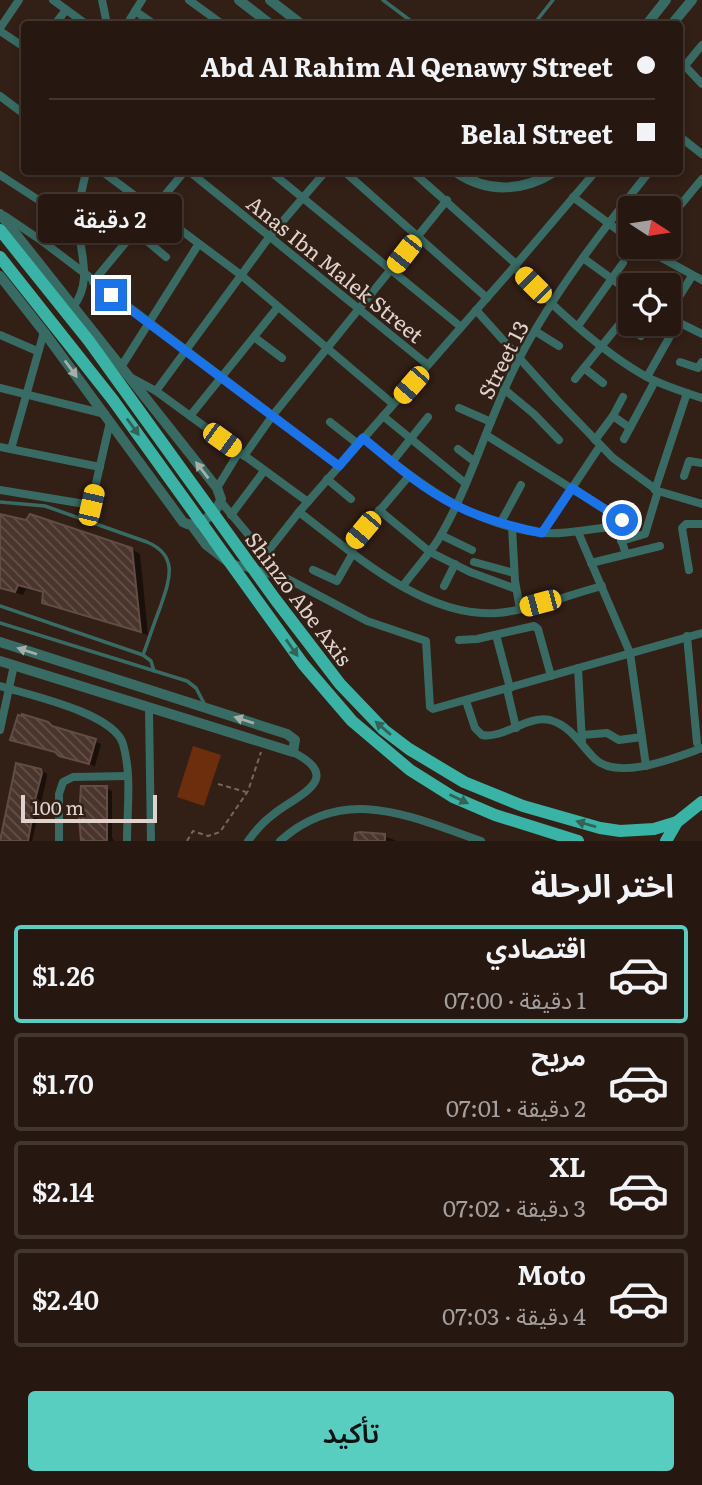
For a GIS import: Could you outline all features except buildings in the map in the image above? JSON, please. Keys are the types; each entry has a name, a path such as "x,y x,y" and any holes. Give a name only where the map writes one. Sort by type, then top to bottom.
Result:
{"main road":[{"name":"Shinzo Abe Axis","path":"0,230 89,341 275,600 361,708 410,750 493,796 610,830 642,831 677,822"},
{"name":"Shinzo Abe Axis","path":"0,257 113,400 251,593 334,703 370,739 431,784 464,802 578,841"},
{"path":"666,841 677,822 702,802"}],"street":[{"path":"19,0 0,29 21,45"},
{"path":"53,0 82,21"},
{"path":"103,0 106,21"},
{"path":"129,21 142,0"},
{"path":"189,0 218,21"},
{"path":"239,0 266,21"},
{"path":"270,0 297,21"},
{"path":"649,21 666,0"},
{"path":"674,21 691,0"},
{"path":"57,21 66,10"},
{"path":"135,11 150,21"},
{"path":"683,68 702,45"},
{"path":"683,70 702,84"},
{"path":"0,96 21,112"},
{"path":"683,139 702,154"},
{"path":"0,175 57,212 78,222"},
{"path":"86,175 78,222 89,279"},
{"path":"107,175 241,275 393,404"},
{"path":"73,307 89,279 181,175"},
{"name":"Anas Ibn Malek Street","path":"194,175 428,365"},
{"path":"275,175 461,327"},
{"path":"156,391 271,236 322,175"},
{"path":"348,175 487,298"},
{"path":"417,175 515,265 551,304 602,345 651,379 702,398"},
{"path":"468,175 484,186 503,188 522,186 549,175"},
{"path":"265,555 307,502 592,175"},
{"name":"Street 13","path":"403,586 441,535 475,462 504,389 551,304 607,224 647,175"},
{"path":"681,204 702,178"},
{"path":"573,197 618,231"},
{"path":"217,488 241,454 447,200"},
{"path":"42,241 57,212"},
{"path":"0,214 42,241 339,466"},
{"path":"0,214 217,488 221,495 217,509 191,526"},
{"path":"134,230 166,257"},
{"path":"124,371 148,322 198,245"},
{"path":"583,258 618,283"},
{"path":"666,259 699,278 681,300"},
{"path":"578,326 623,263"},
{"path":"1,277 44,332 104,420 183,522 191,526 205,545 219,558 294,581 367,621 426,641 430,707 437,709 702,633"},
{"path":"190,416 278,307"},
{"path":"476,310 597,443 657,490 702,504"},
{"path":"681,324 702,334"},
{"path":"575,379 618,325"},
{"path":"536,331 559,346"},
{"path":"11,449 44,332"},
{"path":"0,335 37,351"},
{"path":"624,439 671,336"},
{"path":"254,337 282,358"},
{"path":"680,362 698,368 702,362"},
{"path":"584,368 603,383"},
{"path":"124,371 156,391 307,502"},
{"path":"0,388 104,420"},
{"path":"504,389 559,440"},
{"path":"621,541 645,534 687,393"},
{"path":"542,533 572,488 623,397"},
{"path":"459,408 491,422"},
{"path":"383,416 465,483"},
{"path":"613,416 630,428"},
{"path":"393,462 428,418"},
{"path":"0,490 91,505 100,467 104,420"},
{"path":"330,422 455,505 512,527 542,533 614,527 618,530 626,554"},
{"path":"486,435 622,520"},
{"path":"0,447 100,467"},
{"path":"458,449 475,462"},
{"path":"684,476 688,461 702,463"},
{"path":"231,514 264,471"},
{"path":"313,570 337,581 350,551 379,510 409,476"},
{"path":"327,480 351,499"},
{"path":"501,523 521,485"},
{"path":"221,502 270,562 270,573"},
{"path":"379,510 430,552 516,589"},
{"path":"299,512 350,551 403,586 439,605 458,611 498,613 602,586"},
{"path":"689,570 682,528 686,524 702,524"},
{"path":"512,527 514,573 520,608"},
{"path":"578,532 630,653 646,766"},
{"path":"441,535 472,550"},
{"path":"592,562 660,546"},
{"path":"474,562 514,573"},
{"path":"444,586 455,564"},
{"path":"458,640 496,635 532,626 538,629 551,676"},
{"path":"496,635 516,728"},
{"path":"466,701 475,728 482,735 492,735 540,720 550,720 582,739 594,759 602,764 626,768 646,766 699,745 687,636"},
{"path":"0,642 290,735 295,743 293,752"},
{"path":"0,661 293,752 314,766 317,774 315,784 308,792 272,815 248,841"},
{"path":"0,730 4,687 14,665"},
{"path":"578,668 582,739"},
{"path":"4,687 87,714 112,728 123,741 127,776 127,841"},
{"path":"149,709 151,841"},
{"path":"582,739 607,733 619,740 642,737"},
{"path":"59,841 59,794 63,782 73,776 127,776"},
{"path":"280,841 308,821 332,812 355,808 379,808 481,841"}],"lane":[{"path":"383,0 411,21"},
{"path":"536,21 553,0"},
{"path":"0,502 45,506 147,542 159,549 169,567 169,581 143,655"},
{"path":"0,606 143,655 151,662 154,671"},
{"path":"0,623 192,684 206,707"}],"path":[{"path":"187,841 192,831 208,836 217,834 247,792 263,744"},
{"path":"218,784 247,792"}],"shaded area":[{"path":"193,746 221,755 204,806 177,797"}],"route":[{"path":"111,295 339,466 363,438 409,476 455,505 512,527 542,533 572,488 622,520"}]}
